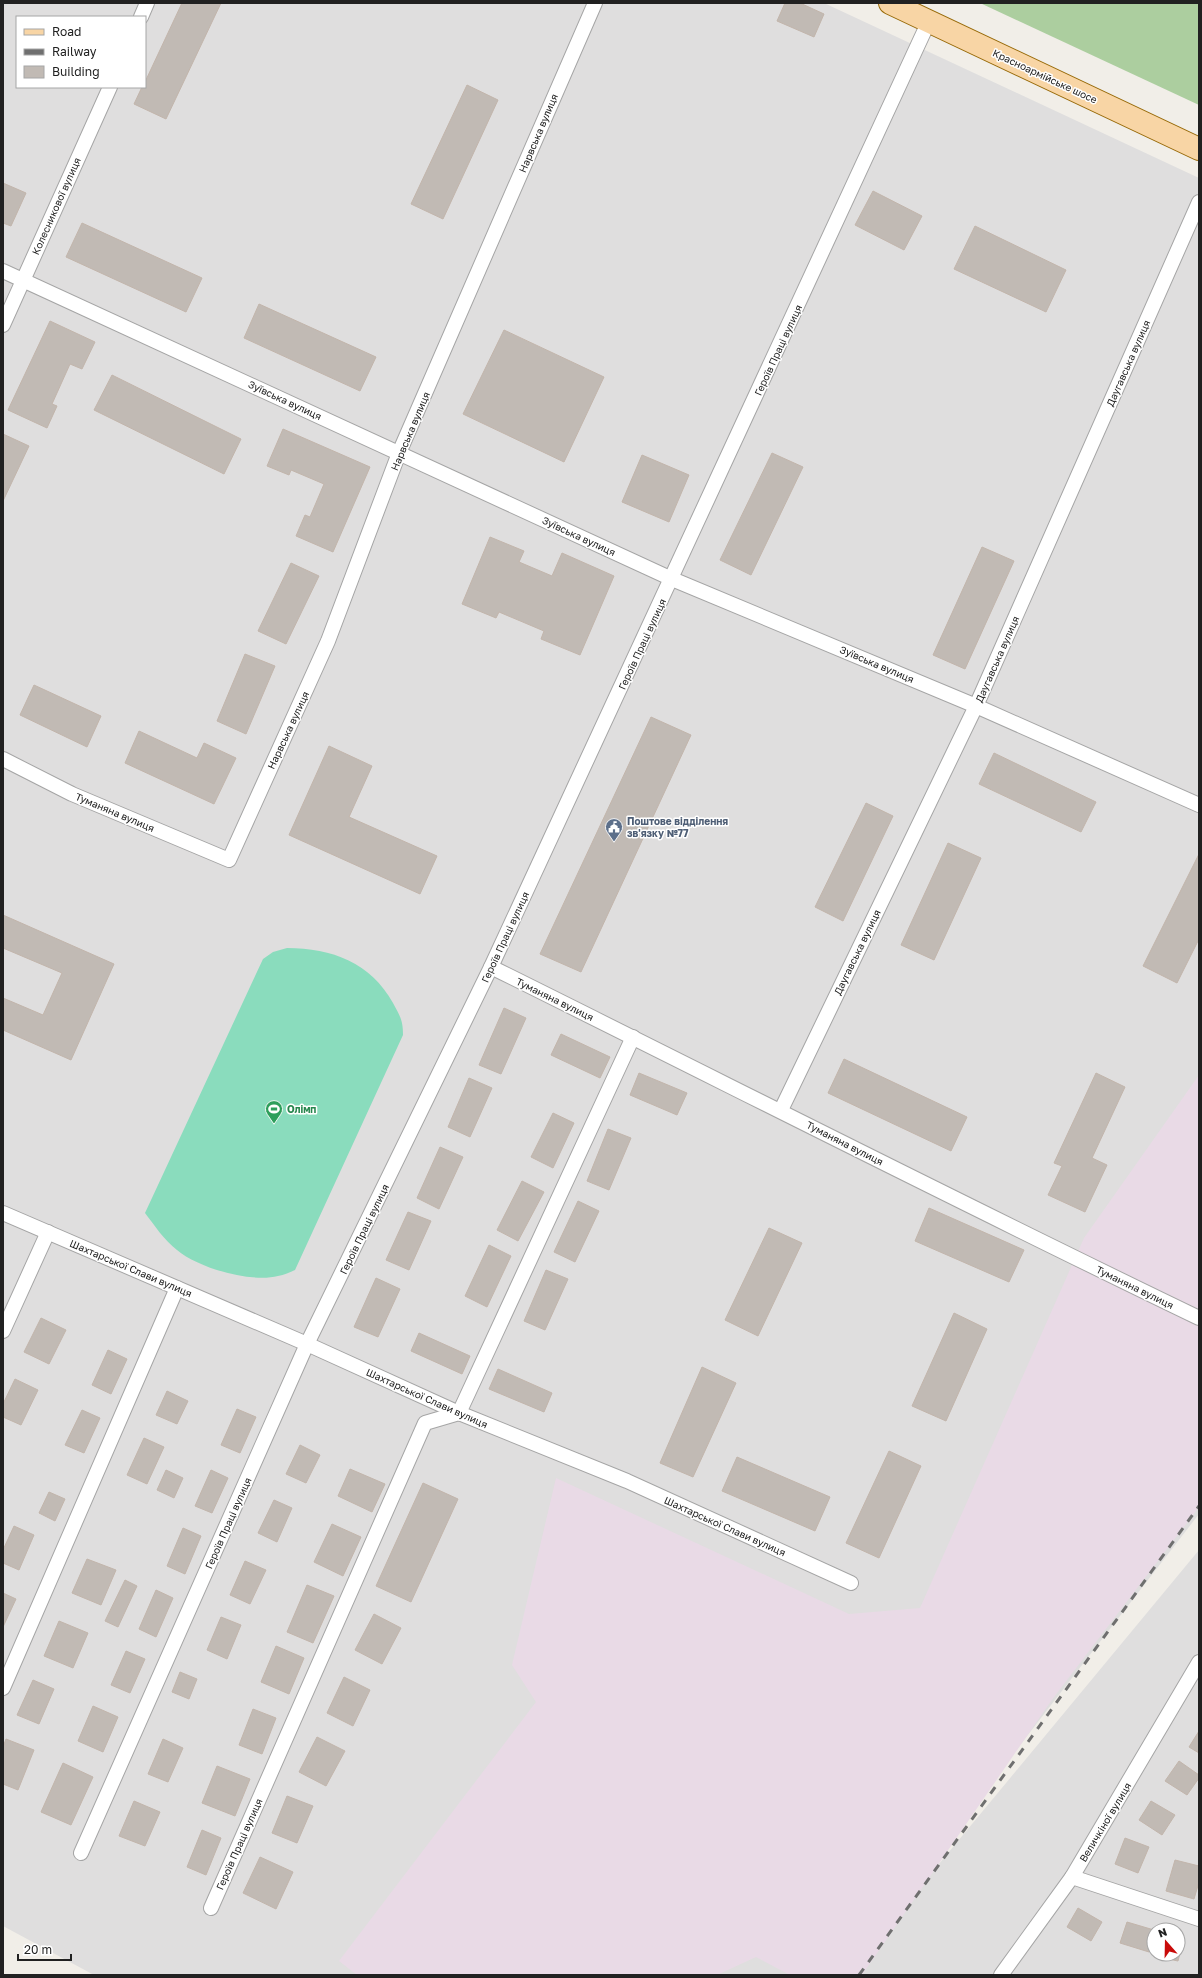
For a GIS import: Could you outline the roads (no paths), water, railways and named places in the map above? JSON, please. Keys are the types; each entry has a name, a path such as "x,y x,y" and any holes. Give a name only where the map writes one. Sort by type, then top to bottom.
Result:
{"main road":[{"name":"Красноармійське шосе","path":"890,3 1199,149"}],"street":[{"path":"141,16 147,3"},
{"name":"Нарвська вулиця","path":"228,860 328,641 399,453 595,3"},
{"name":"Героїв Праці вулиця","path":"81,1853 307,1344 491,967 672,579 929,21"},
{"name":"Колесникової вулиця","path":"3,325 110,88"},
{"name":"Даугавська вулиця","path":"780,1110 976,706 1199,202"},
{"name":"Зуївська вулиця","path":"3,271 672,579 976,706 1199,804"},
{"name":"Туманяна вулиця","path":"3,759 72,794 228,860"},
{"name":"Туманяна вулиця","path":"491,967 780,1110 1035,1239 1199,1318"},
{"path":"459,1413 633,1037"},
{"name":"Шахтарської Слави вулиця","path":"3,1213 307,1344 459,1413 627,1481 852,1583"},
{"path":"3,1331 48,1232"},
{"path":"3,1688 177,1288"},
{"name":"Героїв Праці вулиця","path":"211,1908 425,1423 459,1413"},
{"name":"Величкіної вулиця","path":"1001,1975 1072,1877 1199,1662"},
{"path":"1072,1877 1199,1919"}],"railway":[{"path":"859,1975 1199,1506"}],"place":[{"name":"Поштове відділення зв'язку №77","path":"614,842"},
{"name":"Олімп","path":"274,1124"}]}
